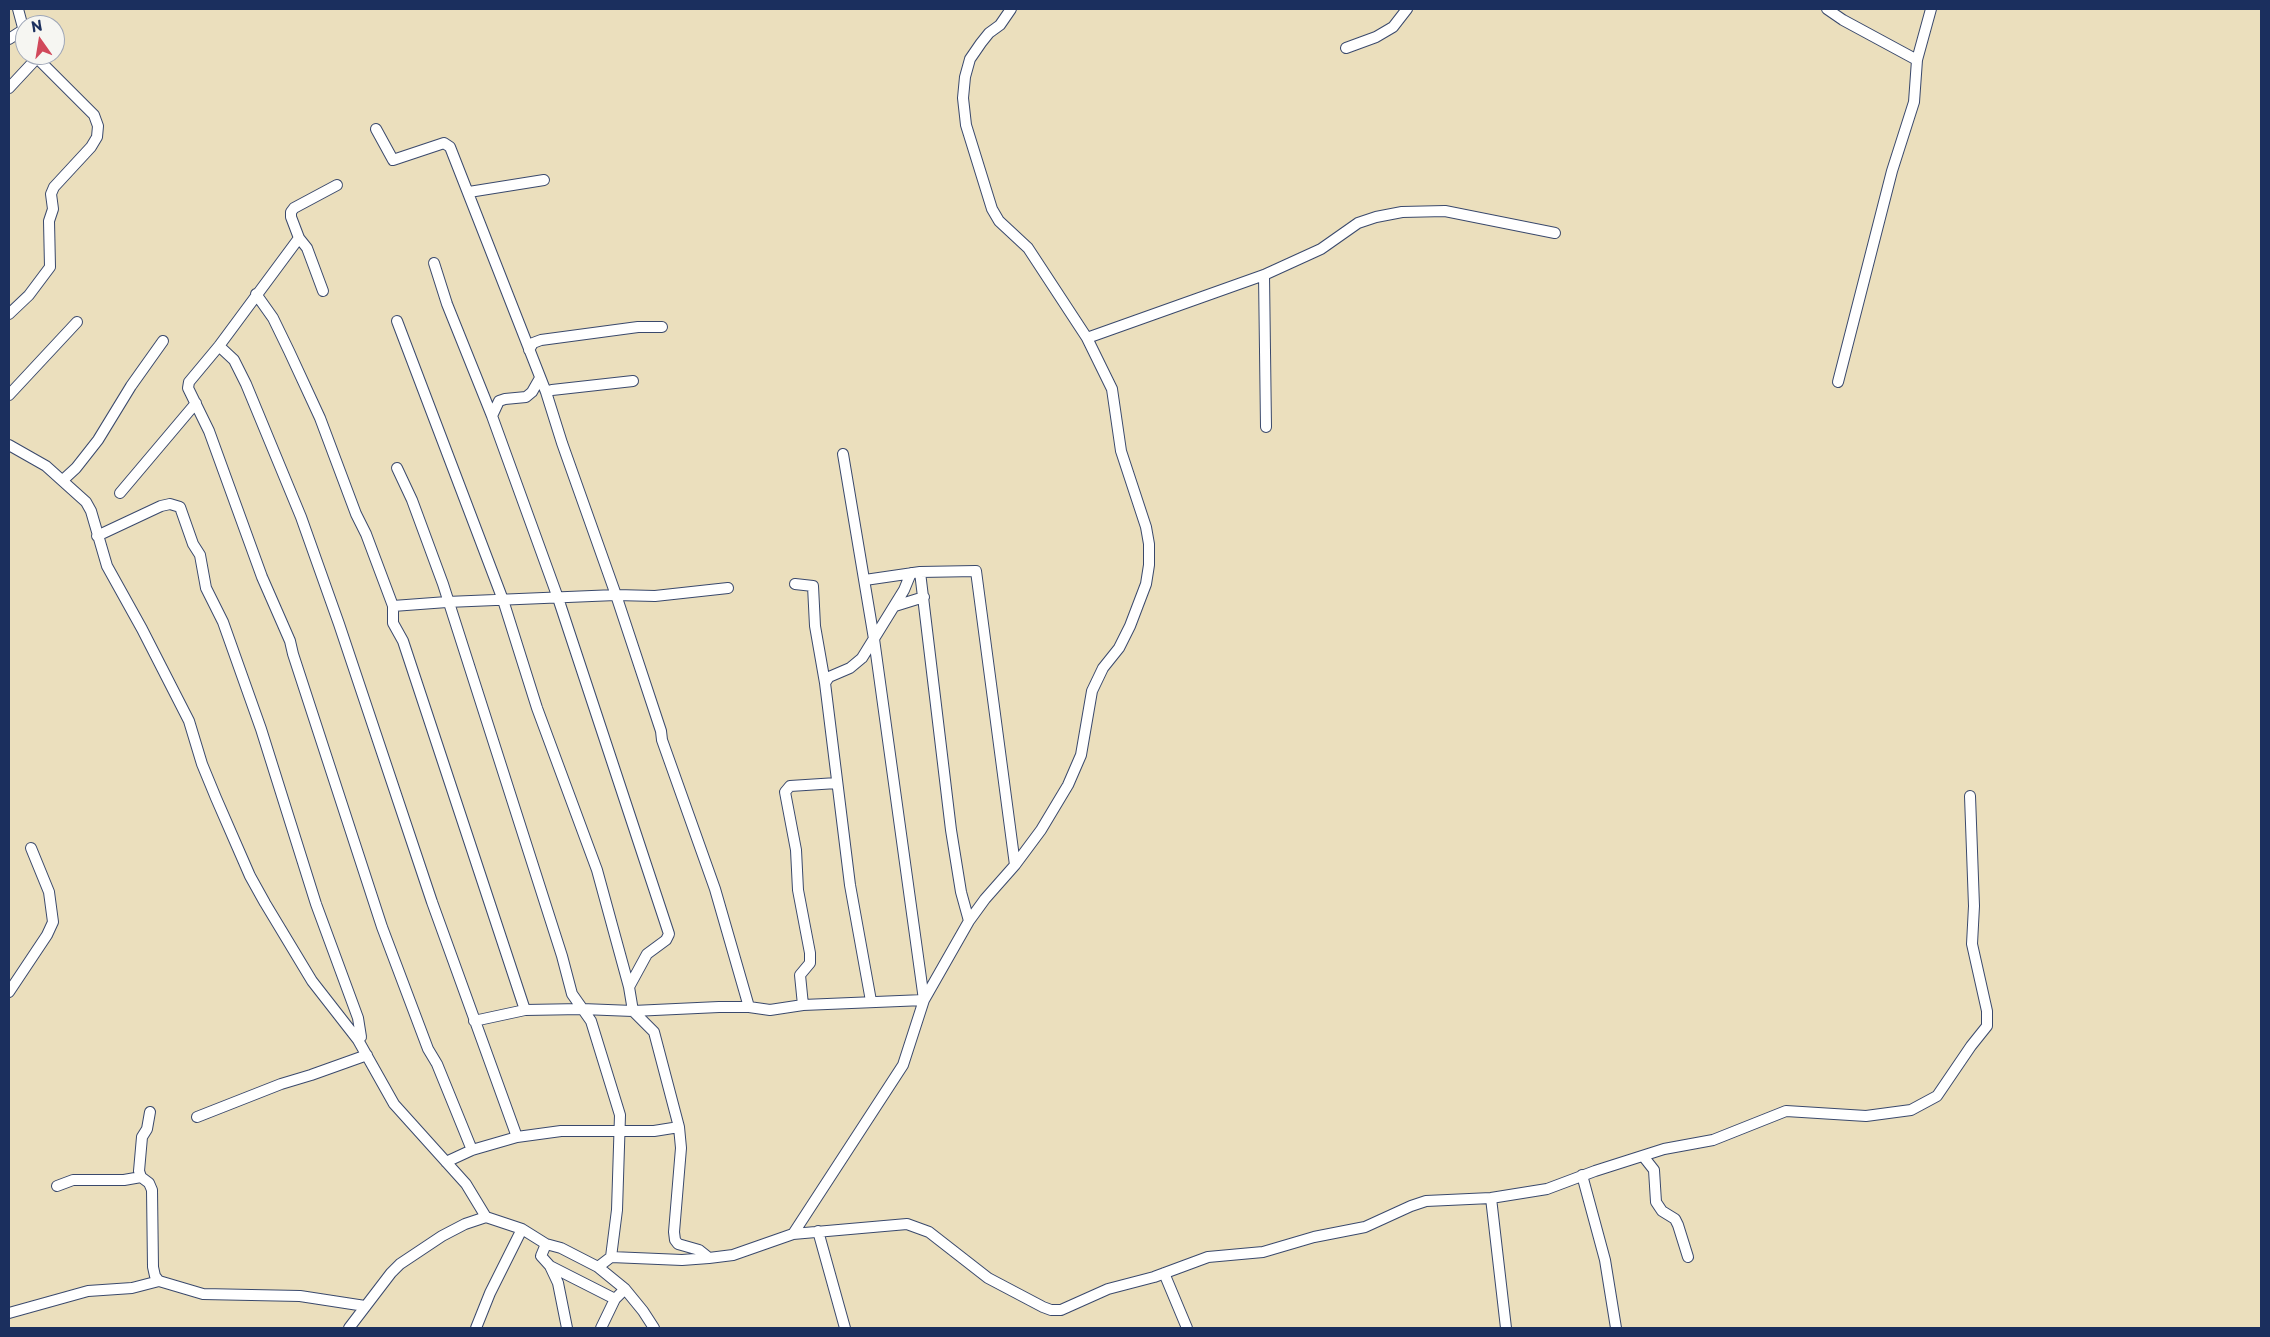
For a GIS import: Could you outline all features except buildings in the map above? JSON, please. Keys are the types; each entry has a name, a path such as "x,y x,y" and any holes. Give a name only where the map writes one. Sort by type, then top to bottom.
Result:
{"street":[{"path":"793,1234 903,1065 924,1000 969,921 1041,830 1068,785 1081,755 1092,691 1103,668 1119,648 1130,626 1146,584 1149,565 1149,544 1146,527 1121,451 1112,389 1088,338 1028,248 999,221 992,209 966,125 963,98 965,77 970,59 989,32 1000,25 1011,9"},
{"path":"1346,48 1376,37 1393,27 1407,9"},
{"path":"1828,9 1843,20 1917,60"},
{"path":"1838,382 1892,170 1914,102 1917,60 1931,9"},
{"path":"9,88 28,65"},
{"path":"9,314 29,295 50,267 49,221 53,209 51,194 54,187 91,147 97,137 98,126 94,115 45,65"},
{"path":"376,129 393,160 444,143 448,145 468,192 505,282 546,392 562,444 616,594 661,731 662,740 712,881 749,1007"},
{"path":"468,192 544,180"},
{"path":"324,291 307,248 299,238 291,212 294,208 337,186"},
{"path":"1088,338 1264,275 1321,249 1358,223 1402,212 1446,211 1555,233"},
{"path":"299,238 219,346 189,382 189,392 209,431 262,577 290,641 382,927 428,1049 437,1064 472,1150"},
{"path":"434,263 447,304 492,416 558,598 669,934 666,940 647,954 629,987"},
{"path":"1264,275 1266,427"},
{"path":"256,294 273,318 320,418 393,606 393,623 403,641 526,1010"},
{"path":"397,321 503,600 537,708 597,870 629,987 633,1011 654,1032 679,1127 681,1148 674,1232 675,1240 678,1244 699,1250 709,1258"},
{"path":"9,395 77,322"},
{"path":"529,350 533,343 557,337 638,327 662,327"},
{"path":"63,480 76,468 98,440 131,386 163,341"},
{"path":"219,346 234,360 246,384 301,517 474,1021 517,1136"},
{"path":"492,416 498,402 517,396 526,397 532,392 540,378"},
{"path":"546,392 633,381"},
{"path":"120,493 196,403"},
{"path":"9,445 46,466 86,502 91,511 107,566 147,637 189,721 202,764 250,876 312,981 358,1040 394,1104 466,1184 486,1217"},
{"path":"843,454 874,639 924,1000"},
{"path":"397,468 412,500 443,584 447,602 517,815 572,994 591,1021 620,1115 621,1131 617,1210 611,1257 598,1268"},
{"path":"97,536 161,506 170,504 180,507 193,544 200,555 206,588 223,622 261,729 316,904 358,1018 361,1036 358,1040"},
{"path":"865,580 916,573 976,572 1015,865"},
{"path":"916,573 924,597 951,830 961,892 969,921"},
{"path":"824,683 830,677 857,663 916,573"},
{"path":"795,584 813,586 815,626 838,783 850,885 871,1001"},
{"path":"393,606 616,594 655,596 728,588"},
{"path":"895,606 924,597"},
{"path":"803,1005 800,975 810,963 810,953 798,890 796,850 784,792 790,786 838,783"},
{"path":"611,1257 682,1260 709,1258 733,1255 793,1234 899,1224 922,1228 962,1256 988,1278 1051,1310 1061,1310 1098,1293 1164,1273 1208,1257 1263,1252 1314,1237 1366,1227 1418,1203 1435,1200 1491,1198 1547,1189 1582,1175 1669,1148 1713,1140 1786,1111 1866,1116 1911,1110 1937,1096 1987,1026 1988,1020 1972,944 1974,906 1970,796"},
{"path":"9,992 47,935 53,922 50,892 31,848"},
{"path":"474,1021 526,1010 582,1008 633,1011 749,1007 770,1010 803,1005 924,1000"},
{"path":"197,1117 281,1084 366,1055"},
{"path":"150,1112 147,1129 142,1137 139,1171 141,1177 149,1183 152,1190 153,1267 155,1276 159,1281"},
{"path":"446,1162 472,1150 517,1136 561,1131 654,1130 679,1127"},
{"path":"1644,1156 1654,1170 1656,1202 1678,1225 1688,1256"},
{"path":"1582,1175 1605,1260 1616,1328"},
{"path":"56,1186 73,1180 124,1180 141,1177"},
{"path":"1491,1198 1506,1328"},
{"path":"349,1328 391,1273 406,1260 464,1224 486,1217 522,1229 546,1244 560,1248 598,1268 625,1289 644,1311 654,1328"},
{"path":"476,1328 490,1293 522,1229"},
{"path":"818,1231 845,1328"},
{"path":"546,1244 541,1256 550,1266 558,1283 567,1328"},
{"path":"550,1266 615,1299"},
{"path":"1164,1273 1187,1328"},
{"path":"9,1312 88,1291 132,1288 159,1281 203,1294 300,1296 365,1306"},
{"path":"601,1328 615,1299 625,1289"}]}
